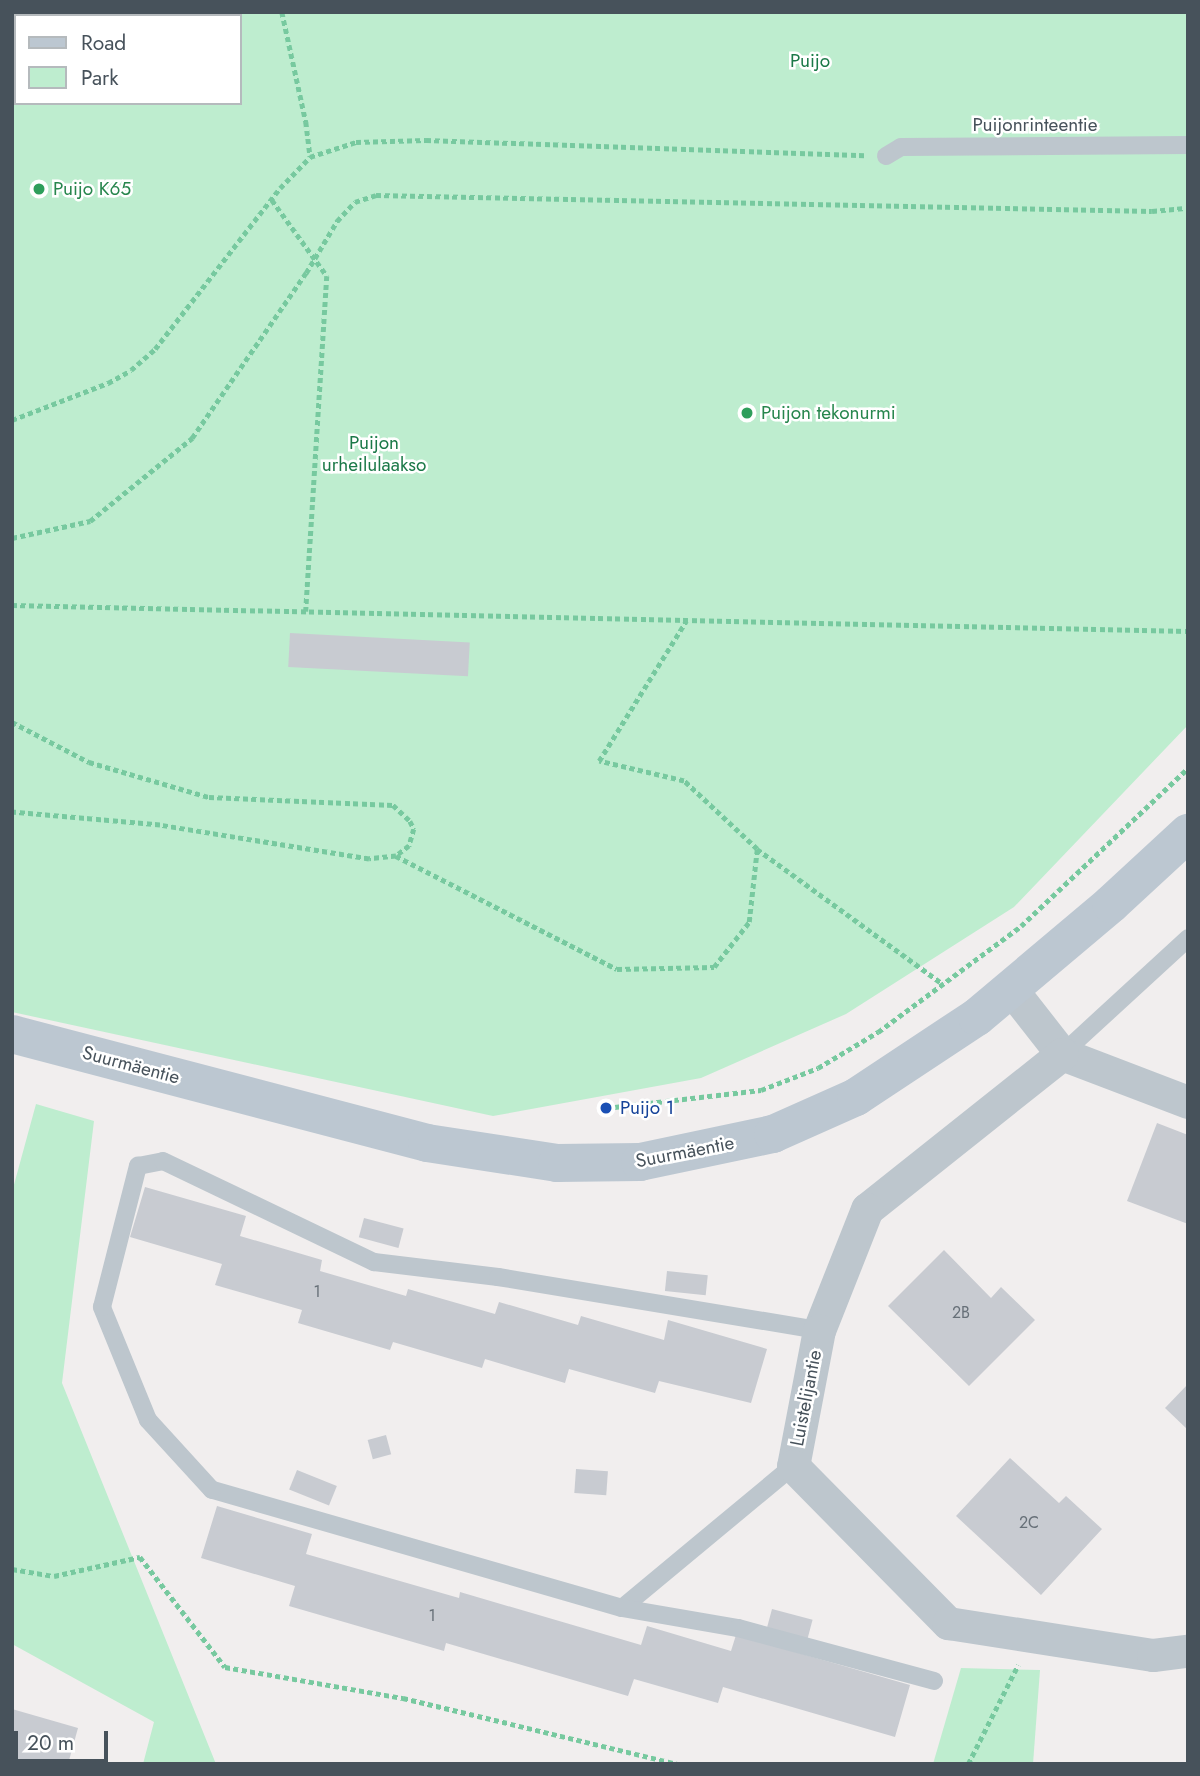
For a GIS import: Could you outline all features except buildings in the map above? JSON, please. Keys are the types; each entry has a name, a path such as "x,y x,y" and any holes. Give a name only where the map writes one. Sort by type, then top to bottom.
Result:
{"main road":[{"name":"Suurmäentie","path":"12,1034 427,1143 557,1163 640,1163 773,1134 856,1097 977,1017 1111,904 1188,833"}],"street":[{"path":"1011,989 1062,1054 1188,1102"},
{"name":"Luistelijantie","path":"1062,1054 867,1209 819,1330 793,1466 948,1623 1153,1655 1188,1651"}],"lane":[{"name":"Puijonrinteentie","path":"886,156 901,147 1188,145"},
{"path":"1062,1054 1188,937"},
{"path":"819,1330 498,1277 373,1262 163,1161 138,1166 102,1307 148,1420 212,1490 622,1608 738,1628 934,1681"},
{"path":"622,1608 793,1466"}],"path":[{"path":"282,12 306,122 310,158"},
{"path":"12,420 108,383 131,370 155,349 272,200 310,158 356,142 426,139 886,156"},
{"path":"12,538 90,521 192,439 337,221 355,202 376,195 1152,211 1188,208"},
{"path":"272,200 327,276 306,611"},
{"path":"12,605 1188,631"},
{"path":"686,621 599,761 684,781 757,849 943,984"},
{"path":"12,722 89,762 209,797 393,805 410,821 414,829 409,846 397,856"},
{"path":"606,1108 761,1090 818,1068 878,1032 1021,926 1188,768"},
{"path":"12,812 160,825 369,859 397,856 617,969 714,967 749,922 757,849"},
{"path":"12,1569 54,1576 140,1557 225,1667 403,1698 678,1764"},
{"path":"968,1764 1032,1636"}],"green space":[{"name":"Puijon urheilulaakso","path":"12,12 1188,12 1188,725 1014,907 846,1014 701,1078 493,1116 12,1012"},
{"path":"36,1104 94,1121 62,1383 216,1764 143,1764 154,1722 12,1644 12,1192"},
{"path":"961,1668 1040,1670 1033,1764 933,1764"}],"place":[{"name":"Puijo K65","path":"39,189"},
{"name":"Puijon tekonurmi","path":"747,413"},
{"name":"Puijo 1","path":"606,1108"}],"park label":[{"name":"Puijo","path":"810,61"}]}
